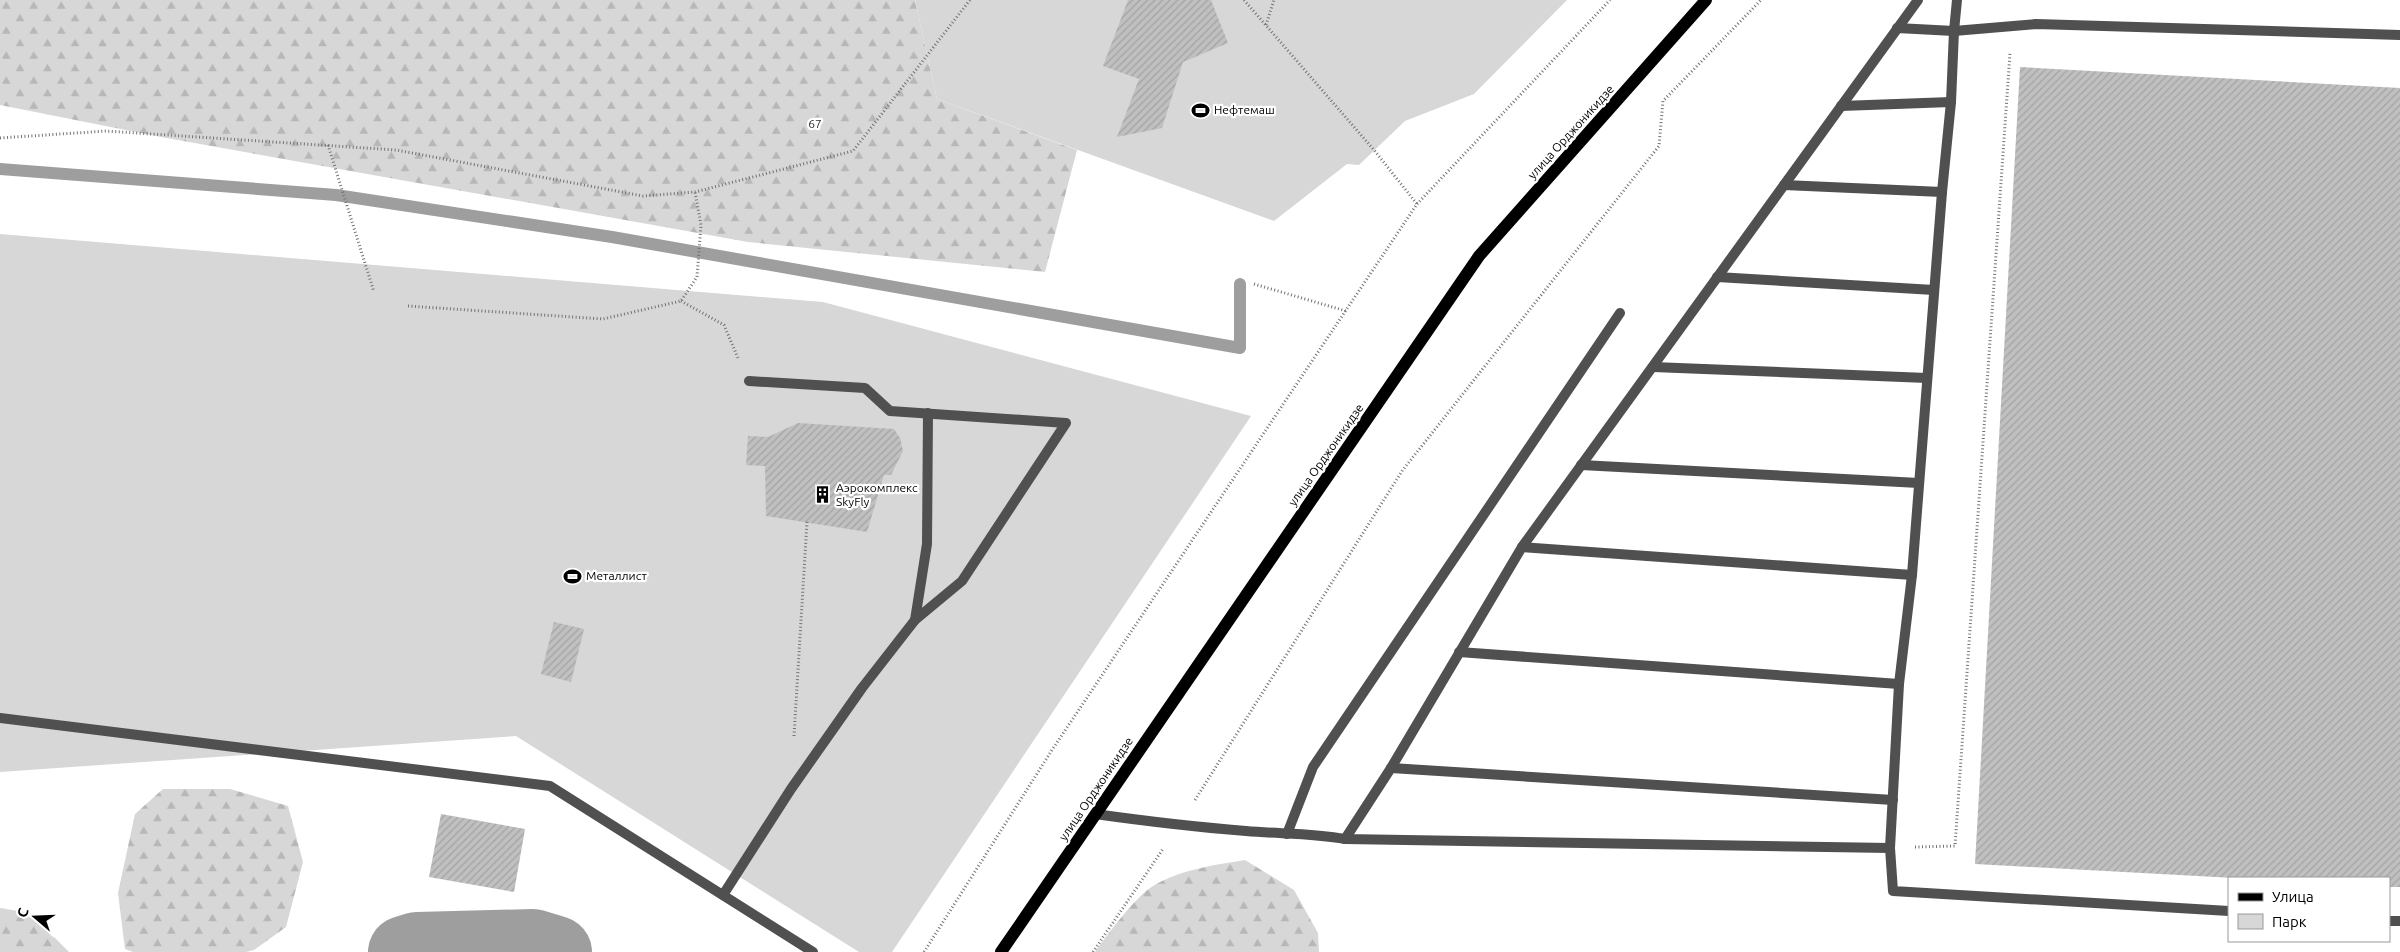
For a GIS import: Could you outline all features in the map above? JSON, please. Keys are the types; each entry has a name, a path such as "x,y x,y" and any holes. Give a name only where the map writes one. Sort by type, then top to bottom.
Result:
{"main road":[{"name":"улица Орджоникидзе","path":"1001,952 1480,256 1706,0"}],"lane":[{"path":"1345,839 1391,768 1522,547 1918,0"},
{"path":"1957,0 1951,102 1942,192 1912,575 1899,684 1890,848 1892,891 2228,911"},
{"path":"1897,28 1954,31 2036,24 2400,35"},
{"path":"1841,106 1951,102"},
{"path":"1784,184 1942,192"},
{"path":"1717,277 1934,290"},
{"path":"1287,834 1314,767 1620,313"},
{"path":"1652,367 1927,378"},
{"path":"723,895 823,742 862,688 916,620 962,581 1066,423 890,411 865,388 749,381"},
{"path":"916,620 927,544 928,413"},
{"path":"1581,465 1919,483"},
{"path":"1522,547 1912,575"},
{"path":"1459,652 1899,684"},
{"path":"0,718 550,786 813,952"},
{"path":"1391,768 1893,800"},
{"path":"1095,814 1179,826 1287,834 1318,834 1345,839 1890,848"}],"path":[{"path":"0,138 106,130 396,150 643,196 695,192 853,151 970,0"},
{"path":"1244,0 1374,150 1417,204"},
{"path":"1266,25 1274,0"},
{"path":"924,952 1057,742 1417,204 1610,0"},
{"path":"1093,952 1179,826 1402,471 1659,146 1664,101 1760,0"},
{"path":"1890,848 1955,846 2012,25"},
{"path":"328,145 374,292"},
{"path":"681,301 697,277 701,225 695,192"},
{"path":"1254,284 1346,311"},
{"path":"408,306 603,319 681,301 724,325 749,381"},
{"path":"794,741 807,522"}],"green space":[{"name":"67","path":"0,0 915,0 937,99 1077,150 1045,272 748,242 161,137 0,105"},
{"name":"Нефтемаш","path":"915,0 1567,0 1474,94 1405,121 1359,165 1347,164 1274,221 937,99"},
{"name":"Металлист","path":"0,234 823,302 1251,416 892,952 859,952 516,736 0,772"},
{"path":"163,789 230,789 288,806 303,862 286,927 254,950 246,952 133,952 125,949 118,893 135,814"},
{"path":"1245,860 1294,890 1318,933 1319,952 1095,952 1128,909 1150,888 1184,873 1208,866"},
{"path":"0,908 30,913 69,952 0,952"}],"building":[{"path":"1128,0 1211,0 1228,43 1183,62 1162,128 1117,137 1139,79 1103,66"},
{"path":"2020,67 2400,88 2400,887 2390,887 2390,877 2228,878 1975,864"},
{"name":"Аэрокомплекс SkyFly","path":"798,423 894,429 900,438 903,451 891,475 884,475 867,532 766,516 765,466 746,465 748,436 768,437"},
{"path":"554,622 584,629 571,682 541,674"},
{"path":"441,814 525,829 514,892 429,877"}],"waterway":[{"path":"0,169 336,195 612,237 1240,348 1240,284"},
{"path":"404,952 417,948 533,945 556,952"}],"place":[{"name":"Нефтемаш","path":"1200,110"},
{"name":"Аэрокомплекс SkyFly","path":"822,495"},
{"name":"Металлист","path":"572,576"}]}
